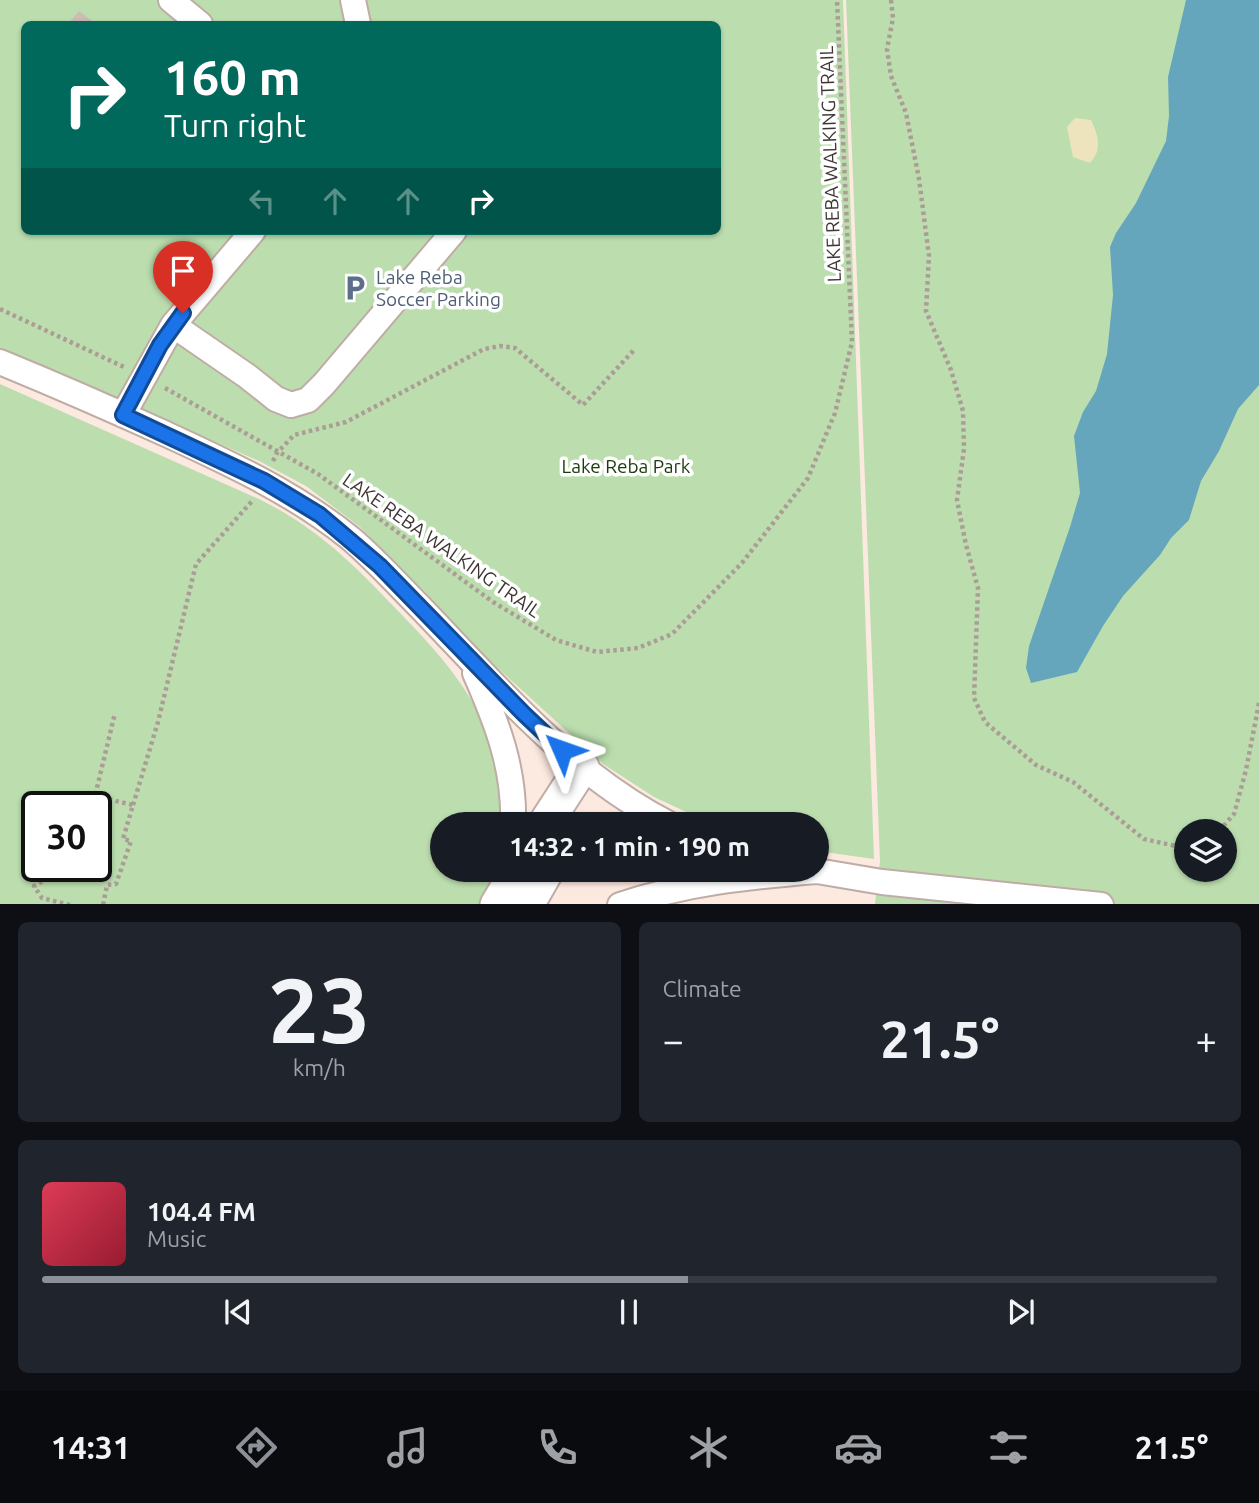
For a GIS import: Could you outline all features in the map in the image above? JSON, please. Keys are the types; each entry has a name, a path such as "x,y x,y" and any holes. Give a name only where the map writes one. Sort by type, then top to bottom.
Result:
{"street":[{"path":"171,0 196,21"},
{"path":"353,0 357,21"},
{"path":"123,415 173,325 250,235"},
{"path":"173,325 276,399 291,405 308,400 451,235"},
{"path":"0,362 123,415 264,481 320,515 380,566 524,714 590,774 616,794 648,812"},
{"path":"468,657 496,719 505,747 512,785 513,812"},
{"path":"556,812 590,774"},
{"path":"577,812 590,774"},
{"path":"829,873 882,882 1091,904"},
{"path":"497,904 504,882"},
{"path":"498,904 511,882"},
{"path":"528,904 540,882"},
{"path":"623,904 706,882"}],"path":[{"name":"LAKE REBA WALKING TRAIL","path":"163,388 318,474 493,602 556,640 597,652 638,648 672,634 742,563 808,478 835,412 852,342 837,0"},
{"path":"891,0 893,18 887,49 891,76 906,113 919,179 929,256 926,311 951,370 962,411 964,449 957,500 978,588 974,698 985,722 1037,765 1073,782 1144,839 1174,846"},
{"path":"0,309 131,370"},
{"path":"1230,819 1234,814 1246,770 1259,704"},
{"path":"95,791 115,713"},
{"path":"103,904 107,886 117,884 131,841 123,839 133,805 112,800"},
{"path":"41,882 34,886 42,898 66,904"}],"green space":[{"name":"Lake Reba Park","path":"0,0 843,0 874,859 829,853 829,812 686,812 654,797 603,764 468,641 360,527 306,486 259,461 0,348"},
{"path":"846,0 1259,0 1259,904 875,904 880,861"},
{"path":"0,384 259,499 319,536 369,581 447,664 482,720 495,758 500,812 430,812 430,882 489,882 481,904 0,904"}],"sand":[{"path":"1075,118 1091,120 1096,131 1098,147 1090,163 1073,157 1067,127"}],"water":[{"path":"1186,0 1259,0 1259,385 1238,409 1219,451 1201,481 1189,520 1123,596 1077,672 1031,683 1026,668 1029,646 1080,493 1074,436 1083,412 1096,391 1107,354 1113,295 1110,247 1136,203 1166,141 1169,116 1168,77"}],"building":[{"path":"79,11 92,21 71,21"}],"place":[{"name":"Lake Reba Soccer Parking","path":"355,288"}],"route":[{"path":"183,313 160,345 123,415 217,457 288,494 320,515 380,566 562,750"}]}
